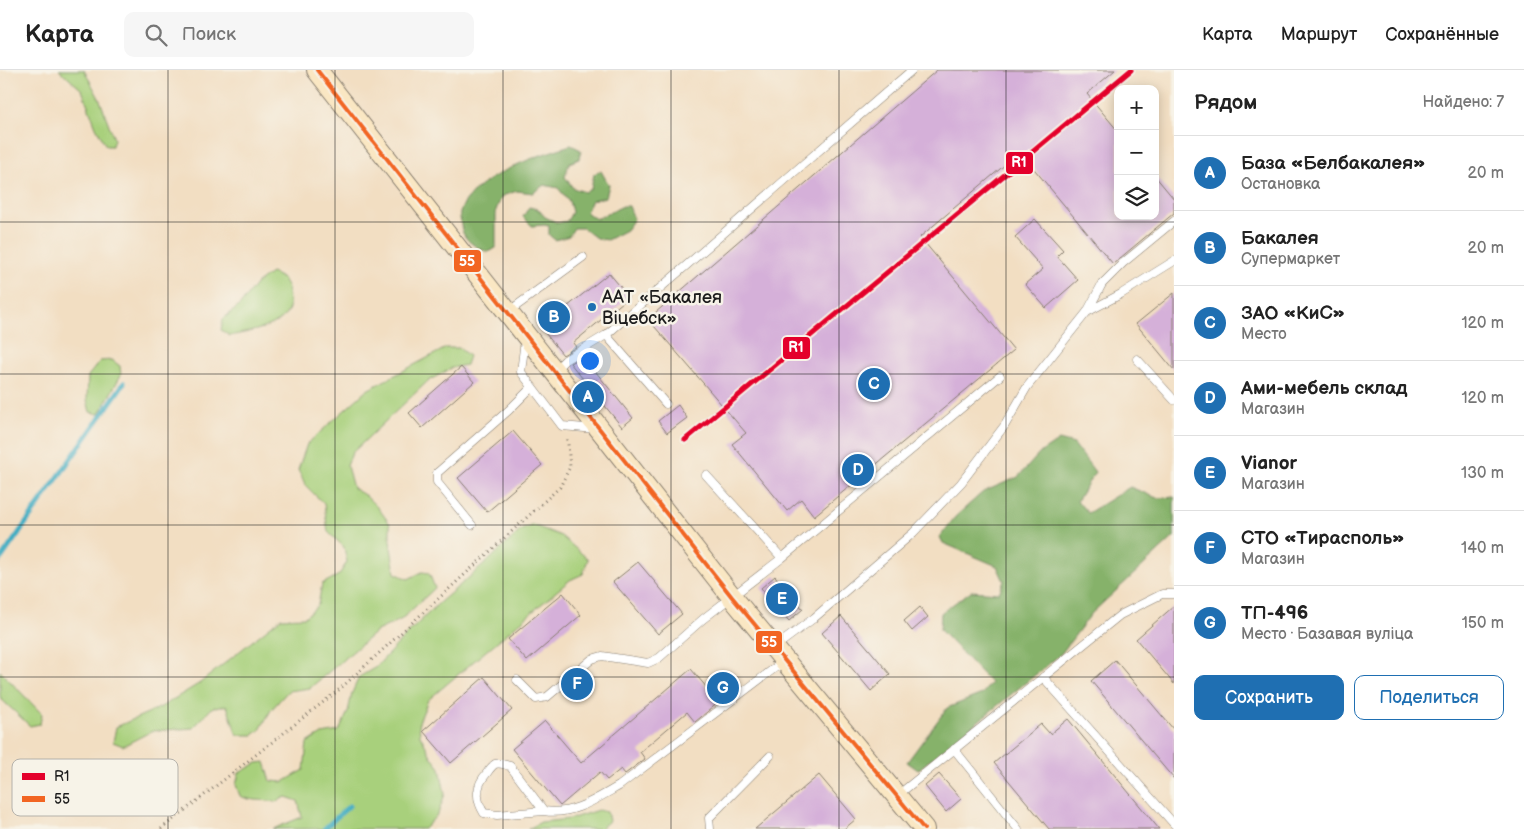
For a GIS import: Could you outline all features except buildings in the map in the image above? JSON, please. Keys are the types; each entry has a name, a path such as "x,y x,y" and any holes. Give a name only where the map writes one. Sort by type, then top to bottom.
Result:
{"street":[{"path":"317,70 732,597 924,829"}],"lane":[{"path":"554,371 565,360 606,335 912,70"},
{"path":"544,811 510,766 501,763 494,764 480,780 477,795 478,805 484,812 497,815 570,811 592,802 619,786 758,683 779,655 814,618 913,533 961,483 1005,425 1027,387 1087,312 1102,284 1123,263 1174,221"},
{"path":"508,312 583,257"},
{"path":"1087,312 1121,294 1174,261"},
{"path":"606,335 666,404"},
{"path":"526,336 521,372 562,426 601,430"},
{"path":"1137,359 1174,400"},
{"path":"517,680 536,699 547,697 592,659 602,656 648,663 659,658 703,619 782,558 1000,376"},
{"path":"472,525 437,482 437,473 509,410 532,387"},
{"path":"706,475 782,558"},
{"path":"897,796 1120,615 1162,594 1174,594"},
{"path":"1043,677 1174,824"},
{"path":"954,749 1018,829"},
{"path":"710,829 709,818 770,756"}],"path":[{"path":"178,816 340,689 560,487 570,467 568,444 562,426"},
{"path":"161,829 178,816"}],"green space":[{"path":"59,70 84,70 100,100 114,139 112,146 106,146 96,127 82,90"},
{"path":"571,145 581,150 579,159 569,163 565,177 573,188 585,192 591,189 594,174 601,171 609,185 606,197 592,200 586,212 596,219 623,206 629,206 634,219 626,230 607,240 596,238 583,228 574,228 569,236 555,240 549,235 549,226 532,226 523,217 529,207 538,209 545,217 558,223 567,221 572,212 569,201 558,188 544,185 533,193 517,191 502,196 496,210 496,248 488,252 478,248 467,239 462,230 460,213 466,200 477,189 491,178 525,161"},
{"path":"271,273 280,277 287,285 289,308 286,314 273,324 246,333 230,336 221,330 223,319 239,306 257,283"},
{"path":"446,348 459,348 469,356 466,365 452,368 428,381 352,453 347,466 353,488 366,496 390,524 390,541 395,573 408,579 422,572 429,573 435,588 402,619 377,631 310,688 288,691 271,710 260,730 253,735 237,735 227,706 213,707 193,728 152,731 123,746 113,742 116,727 161,707 200,683 281,618 305,617 318,605 322,584 339,575 347,562 344,547 328,532 324,504 306,486 298,470 307,444 367,390"},
{"path":"112,360 120,366 121,375 99,414 90,412 87,400 88,376 100,361"},
{"path":"1059,440 1074,444 1095,472 1077,501 1088,513 1130,487 1157,498 1174,497 1174,537 1092,613 1061,654 918,770 907,762 947,708 982,694 991,683 940,630 941,613 971,591 999,593 1004,581 997,566 943,543 940,537 955,517 983,492 1018,477 1041,452"},
{"path":"533,525 561,536 588,559 583,574 570,580 428,700 419,722 420,735 440,768 445,794 438,814 424,829 273,829 302,817 298,801 286,797 275,802 240,796 236,785 239,773 257,763 265,762 271,781 283,782 304,770 307,743 322,734 339,731 348,712 352,693 359,677 376,667 439,603 521,530"},
{"path":"0,671 42,714 40,724 30,726 0,698"},
{"path":"598,810 607,812 609,821 600,829 528,829 541,822 570,819"}],"waterway":[{"path":"0,560 124,383"},
{"path":"324,829 349,806"}],"transit line":[{"name":"55","path":"317,70 732,597 924,829"},
{"name":"R1","path":"685,440 1131,70"}],"place":[{"name":"ААТ «Бакалея Віцебск»","path":"592,307"},
{"name":"Бакалея","path":"554,317"},
{"name":"ЗАО «КиС»","path":"874,384"},
{"name":"База «Белбакалея»","path":"588,397"},
{"name":"Ами-мебель склад","path":"858,470"},
{"name":"Vianor","path":"782,599"},
{"name":"СТО «Тирасполь»","path":"577,684"},
{"name":"ТП-496","path":"723,688"}]}
